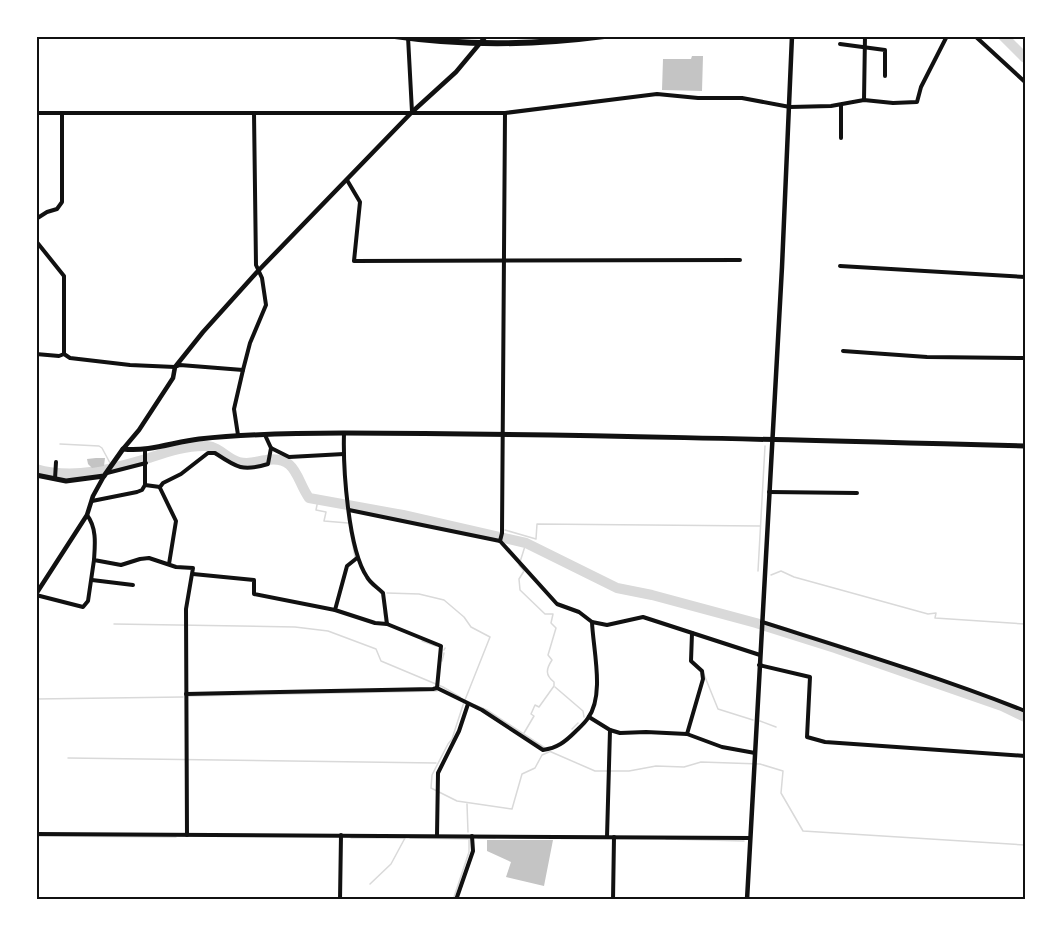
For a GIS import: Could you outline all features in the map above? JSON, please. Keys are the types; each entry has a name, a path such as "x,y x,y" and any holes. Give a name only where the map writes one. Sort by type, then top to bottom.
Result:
{"highway":[{"path":"395,36 482,42 554,41 604,36"}],"main road":[{"path":"36,594 87,515 93,496 112,464 139,430 173,378 175,367 203,332 412,112 456,72 486,36"},
{"path":"747,900 792,36"},
{"path":"123,449 145,452 190,440 238,436 344,433 772,439 1025,446"},
{"path":"36,475 55,479 106,475"}],"street":[{"path":"864,100 863,46 865,36"},
{"path":"36,113 505,113 657,94 698,98 742,98 790,107 841,105 864,100 893,103 917,102 921,87 947,36"},
{"path":"975,36 1025,82"},
{"path":"408,37 412,112"},
{"path":"840,44 885,50 885,76"},
{"path":"841,105 841,138"},
{"path":"36,219 57,209 62,202 62,113"},
{"path":"238,436 234,409 250,343 266,305 262,278 256,265 254,113"},
{"path":"500,541 502,535 505,113"},
{"path":"347,180 360,202 354,261 740,260"},
{"path":"36,241 64,276 64,354"},
{"path":"840,266 1025,277"},
{"path":"843,351 927,357 1025,358"},
{"path":"36,354 59,356 64,354"},
{"path":"64,354 70,358 130,365 175,367 180,365 243,370"},
{"path":"344,433 348,502 356,559 368,579 383,593 387,624"},
{"path":"160,488 163,483 181,474 208,453 215,453 236,467 253,468 270,459 271,448 265,435"},
{"path":"271,448 289,457 344,454"},
{"path":"92,501 142,490 145,485 145,452"},
{"path":"55,479 56,462"},
{"path":"106,475 146,463"},
{"path":"145,485 160,488"},
{"path":"160,488 176,521 169,564"},
{"path":"769,492 857,493"},
{"path":"349,509 500,541 557,604 579,612 592,622 607,625 643,617 760,655"},
{"path":"36,594 83,607 88,601 95,535 87,515"},
{"path":"94,560 117,565 149,558 176,567 193,568 186,609 187,835"},
{"path":"335,610 347,566 356,559"},
{"path":"186,694 433,689 437,685 441,646 387,624 375,623 335,610 254,594 254,580 193,574"},
{"path":"92,580 133,585"},
{"path":"437,685 482,710 543,750 558,747 589,717 597,692 598,678 592,622"},
{"path":"762,622 889,662 1025,711"},
{"path":"687,734 703,679 702,671 691,661 692,633"},
{"path":"759,665 810,677 807,737 825,742 1025,756"},
{"path":"437,835 438,773 459,731 465,702"},
{"path":"589,717 620,734 646,732 687,734 723,747 755,753"},
{"path":"607,837 610,730"},
{"path":"36,834 749,838"},
{"path":"340,835 340,900"},
{"path":"456,900 473,851 472,836"},
{"path":"614,837 614,900"}],"building":[{"path":"692,56 703,56 702,91 662,90 663,59 691,59"},
{"path":"105,458 104,466 92,468 88,464 87,459"},
{"path":"487,840 553,840 544,886 506,877 511,862 487,851"}],"waterway":[{"path":"1003,36 1025,58"},
{"path":"60,444 99,446 110,463"},
{"path":"36,469 64,473 93,472 177,449 200,446 212,447 243,463 276,459 284,461 294,470 309,498 403,515 526,543 617,588 756,623 1002,706 1025,717"},
{"path":"758,571 765,446"},
{"path":"318,500 316,510 326,512 324,521 348,523"},
{"path":"505,530 536,539 537,524 760,526"},
{"path":"350,530 355,557"},
{"path":"520,562 526,543"},
{"path":"519,565 524,571 519,579 520,590 545,614 553,614 551,623 556,628 548,655 552,660 547,672 554,686 539,707 535,705 531,714 534,716 524,733"},
{"path":"771,575 781,571 794,577 928,614 936,613 935,618 1025,624"},
{"path":"387,593 419,594 444,600 464,617 471,627 490,637 452,739 432,775 431,788 457,801 512,809 522,774 535,768 542,755 549,752"},
{"path":"384,612 385,622"},
{"path":"114,624 295,627 328,631 376,649 381,661 443,687 460,697"},
{"path":"422,641 436,646"},
{"path":"442,661 444,653"},
{"path":"703,672 718,709 753,720"},
{"path":"555,687 583,711 584,717"},
{"path":"189,696 437,691"},
{"path":"36,699 183,697"},
{"path":"475,705 487,710 545,748"},
{"path":"760,721 776,727"},
{"path":"572,729 578,723"},
{"path":"549,751 595,771 629,771 656,766 684,767 701,762 760,764 783,771 781,793 803,831 1025,845"},
{"path":"68,758 436,763"},
{"path":"467,804 468,832"},
{"path":"36,836 176,837"},
{"path":"351,838 405,838 391,864 370,884"},
{"path":"410,838 470,839"},
{"path":"478,838 495,838"},
{"path":"666,839 744,841"},
{"path":"453,900 469,852 469,840"}]}
